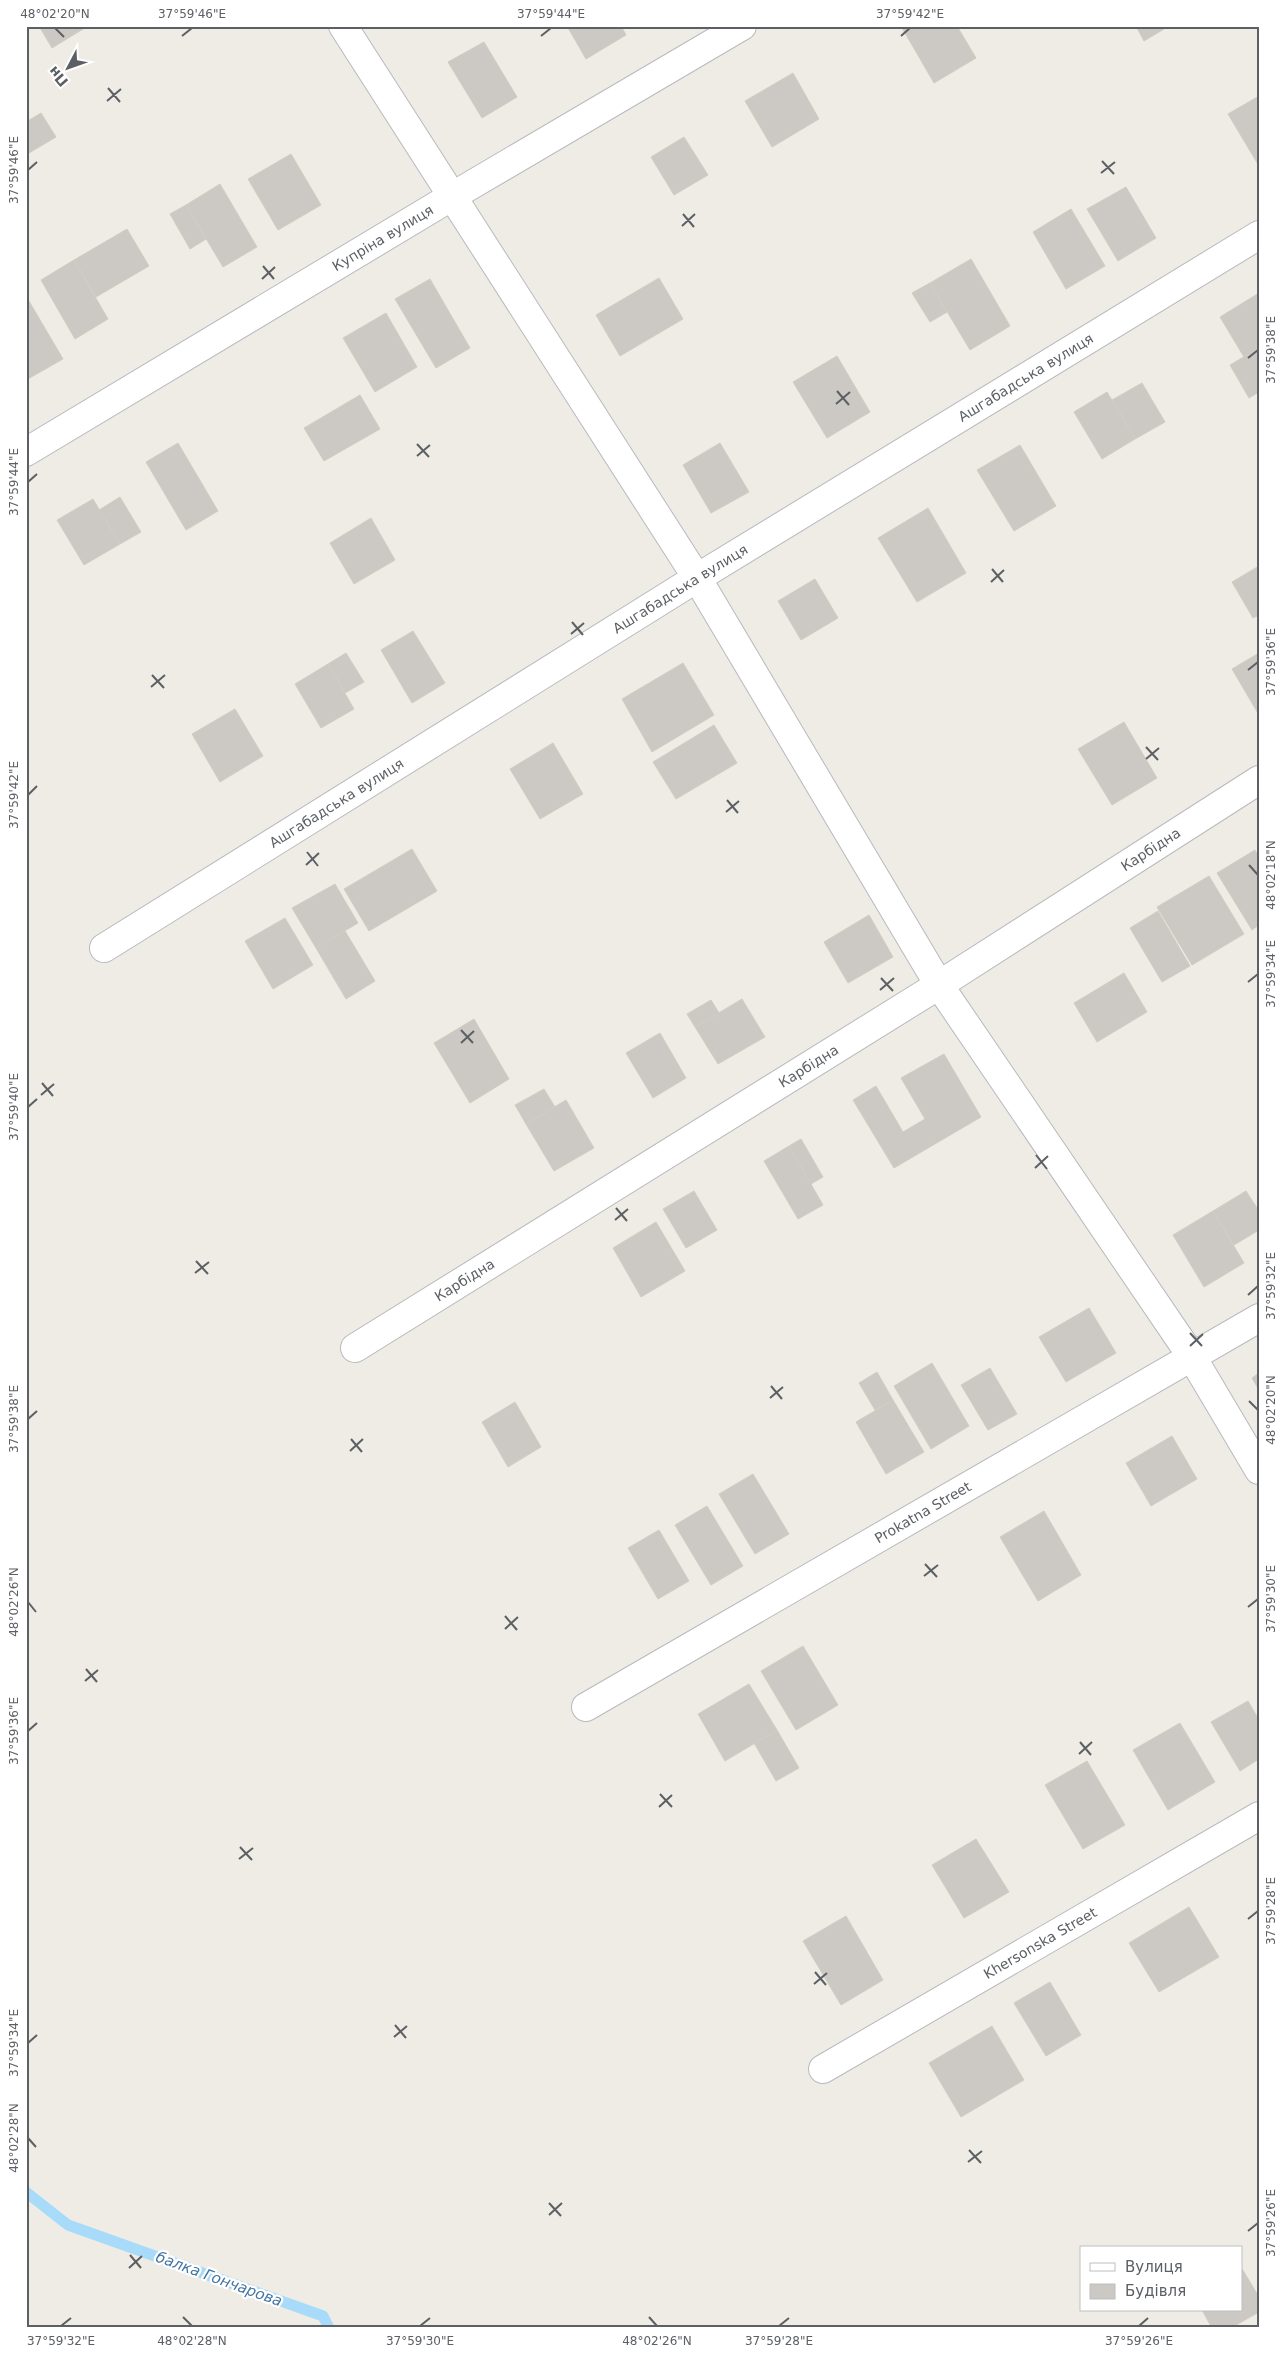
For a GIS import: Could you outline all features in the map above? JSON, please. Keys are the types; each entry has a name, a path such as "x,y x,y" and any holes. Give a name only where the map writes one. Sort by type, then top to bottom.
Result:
{"street":[{"path":"343,26 697,578 939,985 1192,1357 1259,1470"},
{"name":"Купріна вулиця","path":"26,452 451,197 742,26"},
{"name":"Ашгабадська вулиця","path":"104,948 697,578 1259,234"},
{"name":"Карбідна","path":"355,1348 939,985 1259,780"},
{"name":"Prokatna Street","path":"586,1707 1259,1318"},
{"name":"Khersonska Street","path":"823,2070 1259,1816"}],"building":[{"path":"39,26 88,26 52,48"},
{"path":"567,26 621,26 626,35 586,59"},
{"path":"901,26 957,26 976,58 934,83"},
{"path":"1136,26 1169,26 1144,41"},
{"path":"484,42 517,97 482,118 448,62"},
{"path":"793,73 819,119 772,147 745,101"},
{"path":"1259,96 1259,166 1228,114"},
{"path":"41,113 56,137 29,153 26,148 26,122"},
{"path":"684,137 708,175 674,195 651,157"},
{"path":"291,154 321,205 278,230 248,179"},
{"path":"220,184 257,247 223,267 186,205"},
{"path":"1126,187 1156,238 1118,261 1087,209"},
{"path":"186,205 206,239 190,249 170,214"},
{"path":"1071,209 1105,266 1066,289 1033,232"},
{"path":"127,229 149,266 96,297 74,260"},
{"path":"971,259 1010,326 970,350 930,283"},
{"path":"74,260 108,319 75,339 41,280"},
{"path":"659,278 683,319 620,356 596,315"},
{"path":"430,279 470,348 436,368 395,299"},
{"path":"930,283 947,312 930,322 912,293"},
{"path":"1259,293 1259,348 1244,357 1220,317"},
{"path":"26,296 63,359 26,380"},
{"path":"386,313 417,367 375,392 343,338"},
{"path":"1259,348 1259,392 1249,398 1230,365"},
{"path":"837,356 870,412 827,438 793,382"},
{"path":"1142,383 1165,422 1135,439 1112,400"},
{"path":"1107,392 1135,439 1102,459 1074,412"},
{"path":"360,395 380,429 324,461 304,428"},
{"path":"178,443 218,511 186,530 146,462"},
{"path":"720,443 749,492 711,513 683,465"},
{"path":"1020,445 1056,506 1014,531 977,470"},
{"path":"120,497 141,532 120,544 99,510"},
{"path":"93,499 120,544 84,565 57,520"},
{"path":"928,508 966,573 917,602 878,538"},
{"path":"371,518 395,560 354,584 330,543"},
{"path":"1259,566 1259,615 1253,618 1232,582"},
{"path":"815,579 838,618 801,640 778,601"},
{"path":"413,631 445,683 412,703 381,650"},
{"path":"346,653 364,682 345,693 328,664"},
{"path":"1259,653 1259,715 1232,669"},
{"path":"683,663 714,715 652,752 622,699"},
{"path":"328,664 354,709 321,728 295,684"},
{"path":"235,709 263,756 220,782 192,734"},
{"path":"1124,722 1157,778 1112,805 1078,749"},
{"path":"714,725 737,763 676,799 653,762"},
{"path":"553,743 583,794 540,819 510,769"},
{"path":"412,849 437,891 369,931 344,889"},
{"path":"1255,850 1259,857 1259,925 1252,930 1217,873"},
{"path":"1209,876 1244,934 1192,965 1157,907"},
{"path":"335,884 358,923 316,948 292,908"},
{"path":"1158,911 1190,966 1162,982 1130,928"},
{"path":"869,915 893,957 848,983 824,942"},
{"path":"285,918 313,965 273,989 245,941"},
{"path":"345,931 375,981 346,999 316,948"},
{"path":"1124,973 1147,1012 1097,1042 1074,1003"},
{"path":"742,999 765,1037 718,1064 695,1027"},
{"path":"711,1000 719,1013 695,1027 687,1014"},
{"path":"474,1019 509,1079 470,1103 434,1043"},
{"path":"660,1033 686,1078 653,1098 626,1053"},
{"path":"944,1054 981,1117 894,1168 853,1100 876,1086 903,1132 925,1119 901,1078"},
{"path":"544,1089 555,1107 526,1124 515,1105"},
{"path":"566,1100 594,1148 554,1171 526,1124"},
{"path":"801,1139 823,1177 811,1184 789,1146"},
{"path":"789,1146 823,1205 798,1219 764,1161"},
{"path":"694,1191 717,1230 686,1248 663,1209"},
{"path":"1246,1191 1259,1211 1259,1230 1234,1245 1213,1211"},
{"path":"1213,1211 1244,1263 1204,1287 1173,1235"},
{"path":"656,1222 685,1271 641,1297 613,1248"},
{"path":"1089,1308 1116,1353 1066,1382 1039,1337"},
{"path":"932,1363 969,1426 931,1449 894,1386"},
{"path":"990,1368 1017,1414 988,1430 961,1385"},
{"path":"877,1372 893,1400 875,1410 859,1383"},
{"path":"1259,1373 1259,1390 1252,1378"},
{"path":"893,1400 924,1452 886,1474 856,1422"},
{"path":"515,1402 541,1447 508,1467 482,1422"},
{"path":"1172,1436 1197,1479 1151,1506 1126,1463"},
{"path":"753,1474 789,1534 755,1554 719,1494"},
{"path":"707,1506 743,1566 711,1585 675,1525"},
{"path":"1044,1511 1081,1575 1038,1601 1000,1537"},
{"path":"659,1530 689,1581 658,1599 628,1548"},
{"path":"803,1646 838,1705 796,1730 761,1671"},
{"path":"749,1684 777,1730 725,1761 698,1714"},
{"path":"1248,1701 1259,1720 1259,1759 1240,1771 1211,1722"},
{"path":"1180,1723 1215,1782 1168,1810 1133,1750"},
{"path":"777,1730 799,1768 776,1781 754,1743"},
{"path":"1087,1761 1125,1825 1083,1849 1045,1785"},
{"path":"976,1839 1009,1892 964,1918 932,1865"},
{"path":"1189,1907 1219,1957 1159,1992 1129,1943"},
{"path":"846,1916 883,1980 841,2005 803,1941"},
{"path":"1050,1982 1081,2035 1046,2056 1014,2003"},
{"path":"992,2026 1024,2080 961,2117 929,2063"},
{"path":"1242,2269 1259,2297 1259,2312 1231,2328 1212,2328 1203,2312 1242,2312"}],"waterway":[{"name":"балка Гончарова","path":"26,2192 68,2225 323,2316 329,2328"}]}
